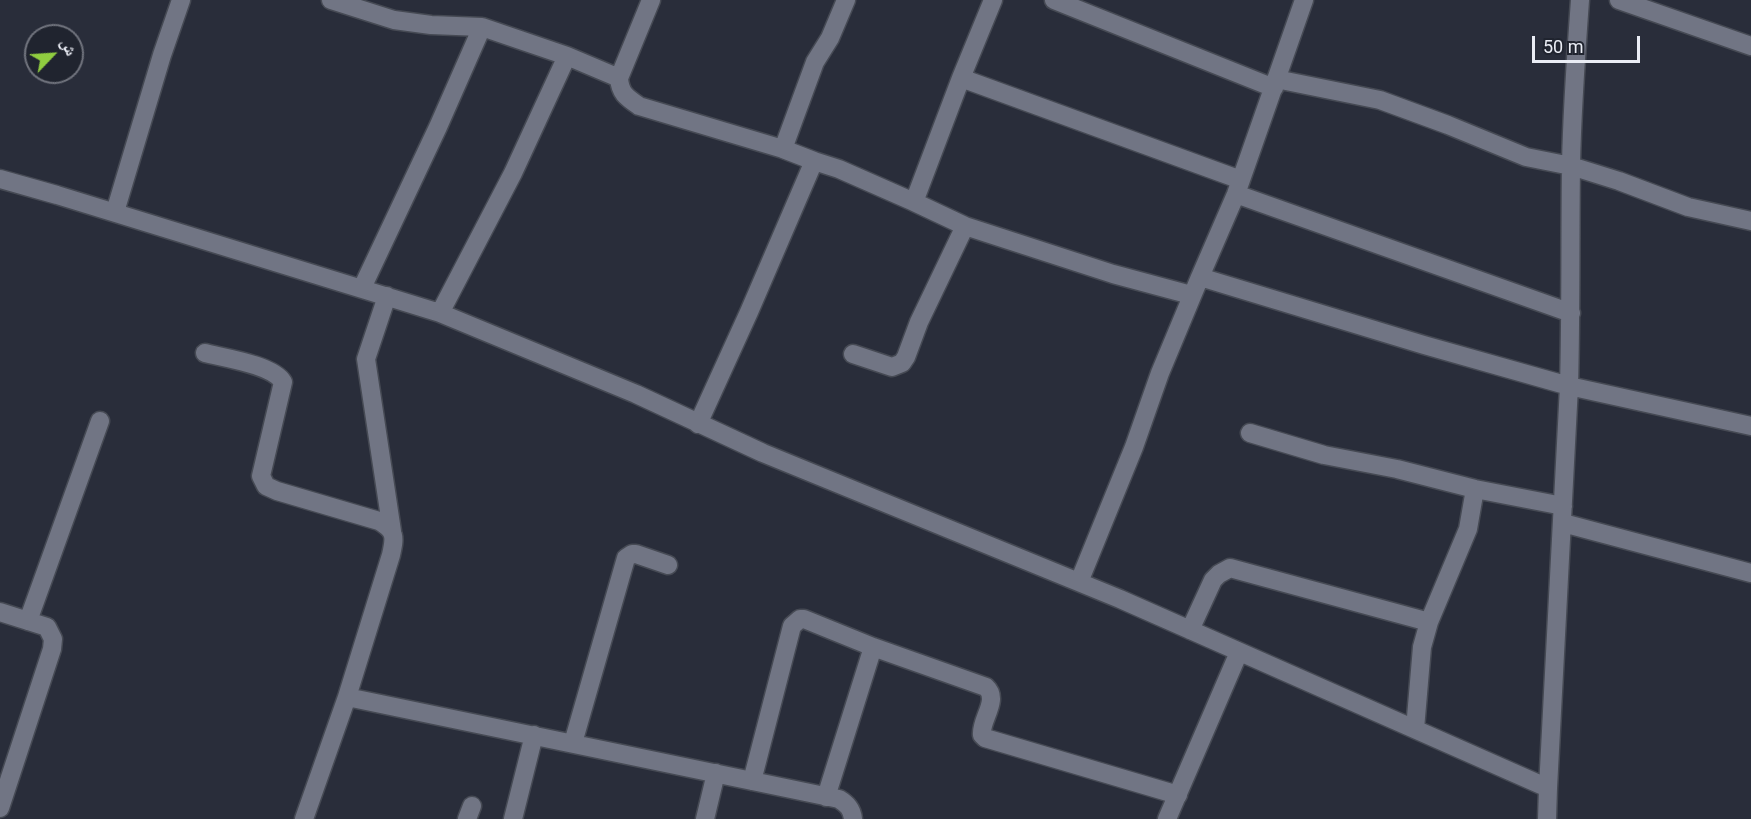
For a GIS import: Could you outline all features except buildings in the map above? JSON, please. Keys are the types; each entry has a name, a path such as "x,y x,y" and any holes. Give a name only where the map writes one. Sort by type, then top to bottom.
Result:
{"street":[{"path":"115,212 181,0"},
{"path":"331,0 394,20 431,25 482,27 567,56 619,78"},
{"path":"651,0 619,78 620,89 624,96 639,106 838,169 965,226 1113,274 1191,295"},
{"path":"783,150 815,62 830,38 846,0"},
{"path":"914,202 993,0"},
{"path":"1054,0 1275,84 1380,100 1526,157 1571,166 1688,207 1751,221"},
{"path":"1079,582 1134,447 1191,295 1238,187 1304,0"},
{"path":"1547,819 1569,386 1571,166 1574,75 1580,0"},
{"path":"1619,0 1751,46"},
{"path":"362,288 482,27"},
{"path":"440,313 513,173 567,56"},
{"path":"961,78 1238,187 1571,313"},
{"path":"698,424 814,161"},
{"path":"0,179 115,212 440,313 560,361 774,458 1079,582 1548,788"},
{"path":"853,354 892,367 902,363 965,226"},
{"path":"1200,277 1569,386 1751,426"},
{"path":"304,819 347,697 391,555 394,538 366,359 387,296"},
{"path":"205,353 270,370 283,382 284,386 261,476 266,486 276,492 379,521 392,531"},
{"path":"28,621 100,421"},
{"path":"1250,433 1324,455 1397,469 1475,489 1751,573"},
{"path":"1415,729 1422,647 1468,529 1475,489"},
{"path":"573,743 626,558 628,555 636,555 668,565"},
{"path":"1190,630 1213,580 1230,568 1430,622"},
{"path":"0,612 46,627 53,639 52,649 8,754 0,808"},
{"path":"752,781 795,622 804,619 873,647 986,687 992,697 981,729 985,738 1178,795"},
{"path":"826,797 873,647"},
{"path":"1167,819 1239,652"},
{"path":"347,697 839,799 848,805 853,819"},
{"path":"513,819 534,735"},
{"path":"705,819 716,773"}]}
